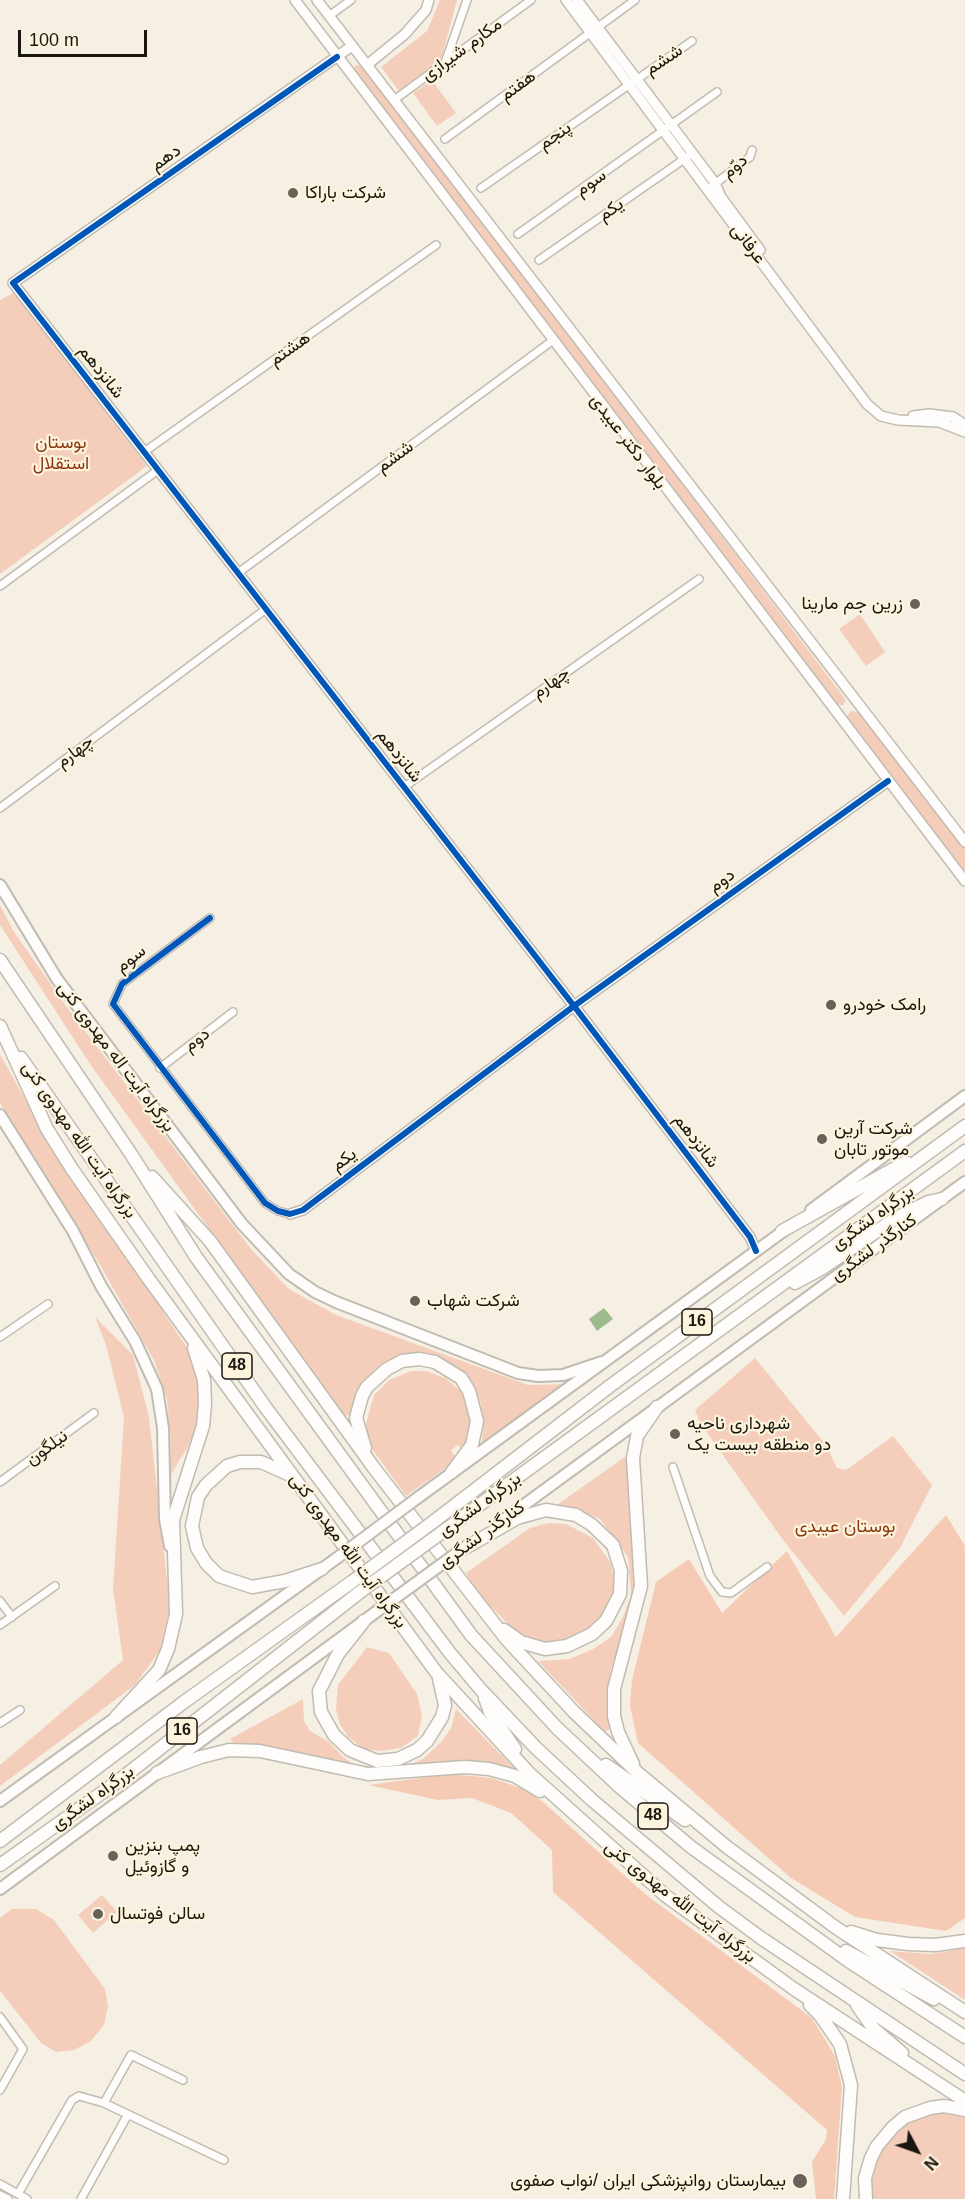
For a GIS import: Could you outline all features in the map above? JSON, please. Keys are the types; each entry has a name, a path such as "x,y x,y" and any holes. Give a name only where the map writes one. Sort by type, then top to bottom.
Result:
{"highway":[{"name":"بزرگراه آیت الله مهدوی کنی","path":"0,960 131,1154 195,1257 395,1534 471,1635 572,1742 621,1788 691,1847 847,1960 965,2037"},
{"name":"بزرگراه آیت الله مهدوی کنی","path":"2,1029 53,1139 188,1334 436,1672 530,1774 666,1896 794,1989 965,2101"},
{"name":"بزرگراه آیت الله مهدوی کنی","path":"2,1029 266,1408 450,1653 482,1691 536,1748 650,1851 761,1938 965,2074"},
{"path":"782,1231 963,1128"},
{"name":"بزرگراه لشگری","path":"0,1841 184,1702 433,1522 610,1386 963,1128"},
{"name":"بزرگراه لشگری","path":"0,1865 117,1782 360,1592 965,1150"},
{"name":"بزرگراه آیت الله مهدوی کنی","path":"131,1154 210,1241 374,1468 493,1621 550,1686 638,1773 715,1837 835,1927 961,2009"},
{"path":"757,1303 822,1269 896,1218 928,1202 942,1198"},
{"path":"116,1717 159,1670 168,1649 176,1614 173,1520 203,1426 205,1404 200,1361 188,1334"},
{"path":"374,1468 358,1430 356,1418 362,1396 374,1379 387,1369 402,1361 419,1359 452,1370 461,1378 474,1403 477,1421 472,1445 452,1472"},
{"path":"638,1773 618,1732 614,1716 614,1689 641,1586 633,1458 637,1436 657,1407"},
{"path":"293,1476 261,1462 240,1462 227,1466 206,1485 198,1497 192,1526 197,1548 206,1563 219,1576 252,1587 285,1581 322,1569"},
{"path":"461,1551 517,1518 546,1510 561,1511 592,1525 609,1538 619,1557 621,1581 614,1609 606,1621 580,1642 556,1648 535,1647 510,1635 493,1621"},
{"path":"364,1621 338,1654 319,1691 321,1712 334,1735 350,1750 369,1758 387,1761 398,1759 422,1746 439,1723 445,1705 443,1690 436,1672"},
{"path":"482,1691 490,1712 530,1774"},
{"path":"572,1742 665,1808 715,1837"},
{"path":"157,1773 229,1750 260,1751 368,1774 465,1767 489,1769 515,1776 571,1813"},
{"path":"835,1927 877,1940 894,1942 935,1945 965,1941"},
{"path":"814,1935 929,1998 961,2009"},
{"path":"794,1989 820,2015 833,2033 849,2071 851,2102 843,2199"},
{"path":"852,1999 873,2028 933,2080"},
{"path":"866,2199 865,2178 871,2158 893,2127 923,2110 944,2106 965,2110"}],"main road":[{"name":"بزرگراه آیت اله مهدوی کنی","path":"0,885 57,979 242,1224 289,1275 315,1292 501,1367 538,1376 576,1372 602,1362"},
{"path":"3,1799 322,1569 965,1096"},
{"path":"0,1115 73,1231 101,1286 135,1341 157,1389 163,1428 165,1519 174,1573"},
{"name":"کنارگذر لشگری","path":"0,1889 965,1182"}],"street":[{"name":"بلوار دکتر عبیدی","path":"295,0 552,341 965,881"},
{"name":"بلوار دکتر عبیدی","path":"317,0 965,842"},
{"path":"329,16 351,0"},
{"path":"367,65 405,34 426,10 429,0"},
{"path":"444,64 467,0"},
{"name":"مکارم شیرازی","path":"394,100 531,0"},
{"name":"عرفانی","path":"566,0 595,30"},
{"name":"عرفانی","path":"577,0 684,160 721,197 875,406 887,415 902,417 929,414 953,417 965,425"},
{"path":"595,30 635,0"},
{"name":"هفتم","path":"445,139 595,30"},
{"name":"ششم","path":"633,81 692,41"},
{"name":"دهم","path":"14,283 352,46"},
{"name":"عرفانی","path":"633,81 673,125 693,153 711,187 867,404 881,416 898,420 939,422 965,432"},
{"name":"پنجم","path":"481,188 633,81"},
{"path":"673,125 717,92"},
{"name":"سوم","path":"518,234 673,125"},
{"name":"دوّم","path":"711,187 750,157 752,150"},
{"name":"یکم","path":"539,260 693,153"},
{"name":"هشتم","path":"144,452 436,245"},
{"name":"شانزدهم","path":"14,283 574,1006 750,1237 756,1251"},
{"name":"ششم","path":"238,573 552,341"},
{"path":"0,585 158,470"},
{"name":"چهارم","path":"404,787 699,579"},
{"name":"چهارم","path":"0,808 266,609"},
{"name":"دوم","path":"574,1006 888,781"},
{"name":"سوم","path":"160,1068 113,1004 122,984 210,918"},
{"name":"یکم","path":"160,1068 265,1203 278,1211 290,1214 303,1210 574,1006"},
{"name":"دوم","path":"160,1068 233,1012"},
{"path":"0,1337 48,1304"},
{"name":"نیلگون","path":"0,1482 94,1413"},
{"path":"673,1467 710,1576 723,1592 731,1593 767,1567"},
{"path":"0,1625 55,1586"},
{"path":"0,1601 12,1617"},
{"path":"0,1724 20,1710"},
{"path":"0,2017 23,2049 0,2090"},
{"path":"104,2103 131,2055 183,2080"},
{"path":"18,2194 72,2100 79,2096 104,2103 224,2160"},
{"path":"81,2199 128,2116"},
{"path":"0,2184 27,2199"},
{"path":"0,2195 8,2199"}],"green space":[{"path":"440,0 457,0 441,60 399,91 381,67 427,31"},
{"path":"356,65 363,66 576,344 846,700 843,705 837,705 352,71"},
{"path":"432,80 456,113 437,126 413,93"},
{"name":"بوستان استقلال","path":"13,293 27,308 147,466 0,574 0,300"},
{"path":"860,614 885,652 866,666 839,629"},
{"path":"851,711 858,712 965,849 965,871 849,722 847,716"},
{"path":"0,905 14,932 66,1006 251,1249 289,1289 336,1315 528,1385 570,1384 481,1449 484,1420 480,1401 465,1377 433,1355 394,1358 354,1414 344,1416 90,1064 0,925"},
{"path":"0,1054 51,1146 190,1352 199,1387 196,1425 192,1440 170,1476 171,1442 167,1399 154,1360 100,1265 0,1103"},
{"path":"95,1317 133,1355 149,1417 170,1606 160,1650 135,1685 0,1786 0,1765 123,1660 113,1589 124,1417 106,1345"},
{"name":"بوستان عیبدی","path":"755,1358 826,1445 837,1468 846,1470 893,1436 932,1485 900,1548 844,1616 783,1540 700,1423 695,1410"},
{"path":"411,1371 426,1371 445,1378 461,1391 468,1404 472,1421 464,1452 458,1445 451,1450 457,1460 406,1496 372,1449 365,1427 374,1395 389,1380"},
{"path":"629,1454 627,1475 638,1579 633,1609 611,1668 608,1711 612,1727 605,1732 538,1661 569,1659 593,1649 611,1637 622,1619 631,1595 628,1557 600,1519 573,1508 557,1505"},
{"path":"548,1523 566,1524 593,1538 610,1562 615,1582 614,1601 603,1619 587,1634 559,1644 538,1644 518,1634 480,1596 466,1573 530,1528"},
{"path":"367,1647 389,1653 417,1694 422,1716 418,1736 401,1748 383,1751 364,1749 348,1737 340,1724 336,1710 338,1685"},
{"path":"303,1699 304,1721 310,1731 329,1742 343,1757 359,1768 256,1744 235,1744 230,1739"},
{"path":"456,1709 519,1773 403,1768 423,1759 442,1741 451,1728"},
{"name":"سالن فوتسال","path":"102,1895 117,1912 93,1933 78,1915"},
{"path":"12,1909 36,1909 54,1920 105,1989 108,2006 104,2025 91,2041 74,2050 56,2052 41,2043 0,1991 0,1918"},
{"path":"965,1948 965,2000 890,1951 932,1954"},
{"path":"929,2111 965,2113 965,2199 868,2199 871,2164 893,2130"}],"shaded area":[{"path":"604,1308 613,1319 597,1331 589,1319"},
{"path":"946,1515 965,1546 965,1918 946,1931 855,1917 791,1878 638,1743 630,1706 632,1680 656,1582 689,1559 722,1613 787,1551 836,1637"},
{"path":"451,1774 491,1778 521,1788 542,1801 645,1894 812,2018 835,2056 842,2087 834,2199 816,2199 812,2162 826,2139 827,2130 553,1892 552,1850 511,1813 472,1798 438,1800 368,1785"}],"cycle path":[{"path":"337,57 13,283 574,1006 750,1237 756,1251"},
{"path":"210,918 122,984 113,1004 265,1203 278,1211 290,1214 303,1210 574,1006 888,781"}],"place":[{"name":"شرکت باراکا","path":"293,193"},
{"name":"زرین جم مارینا","path":"915,604"},
{"name":"رامک خودرو","path":"831,1005"},
{"name":"شرکت آرین موتور تابان","path":"822,1139"},
{"name":"شرکت شهاب","path":"415,1301"},
{"name":"شهرداری ناحیه دو منطقه بیست یک","path":"675,1434"},
{"name":"پمپ بنزین و گازوئیل","path":"113,1856"},
{"name":"سالن فوتسال","path":"98,1914"},
{"name":"بیمارستان روانپزشکی ایران /نواب صفوی","path":"800,2181"}]}
